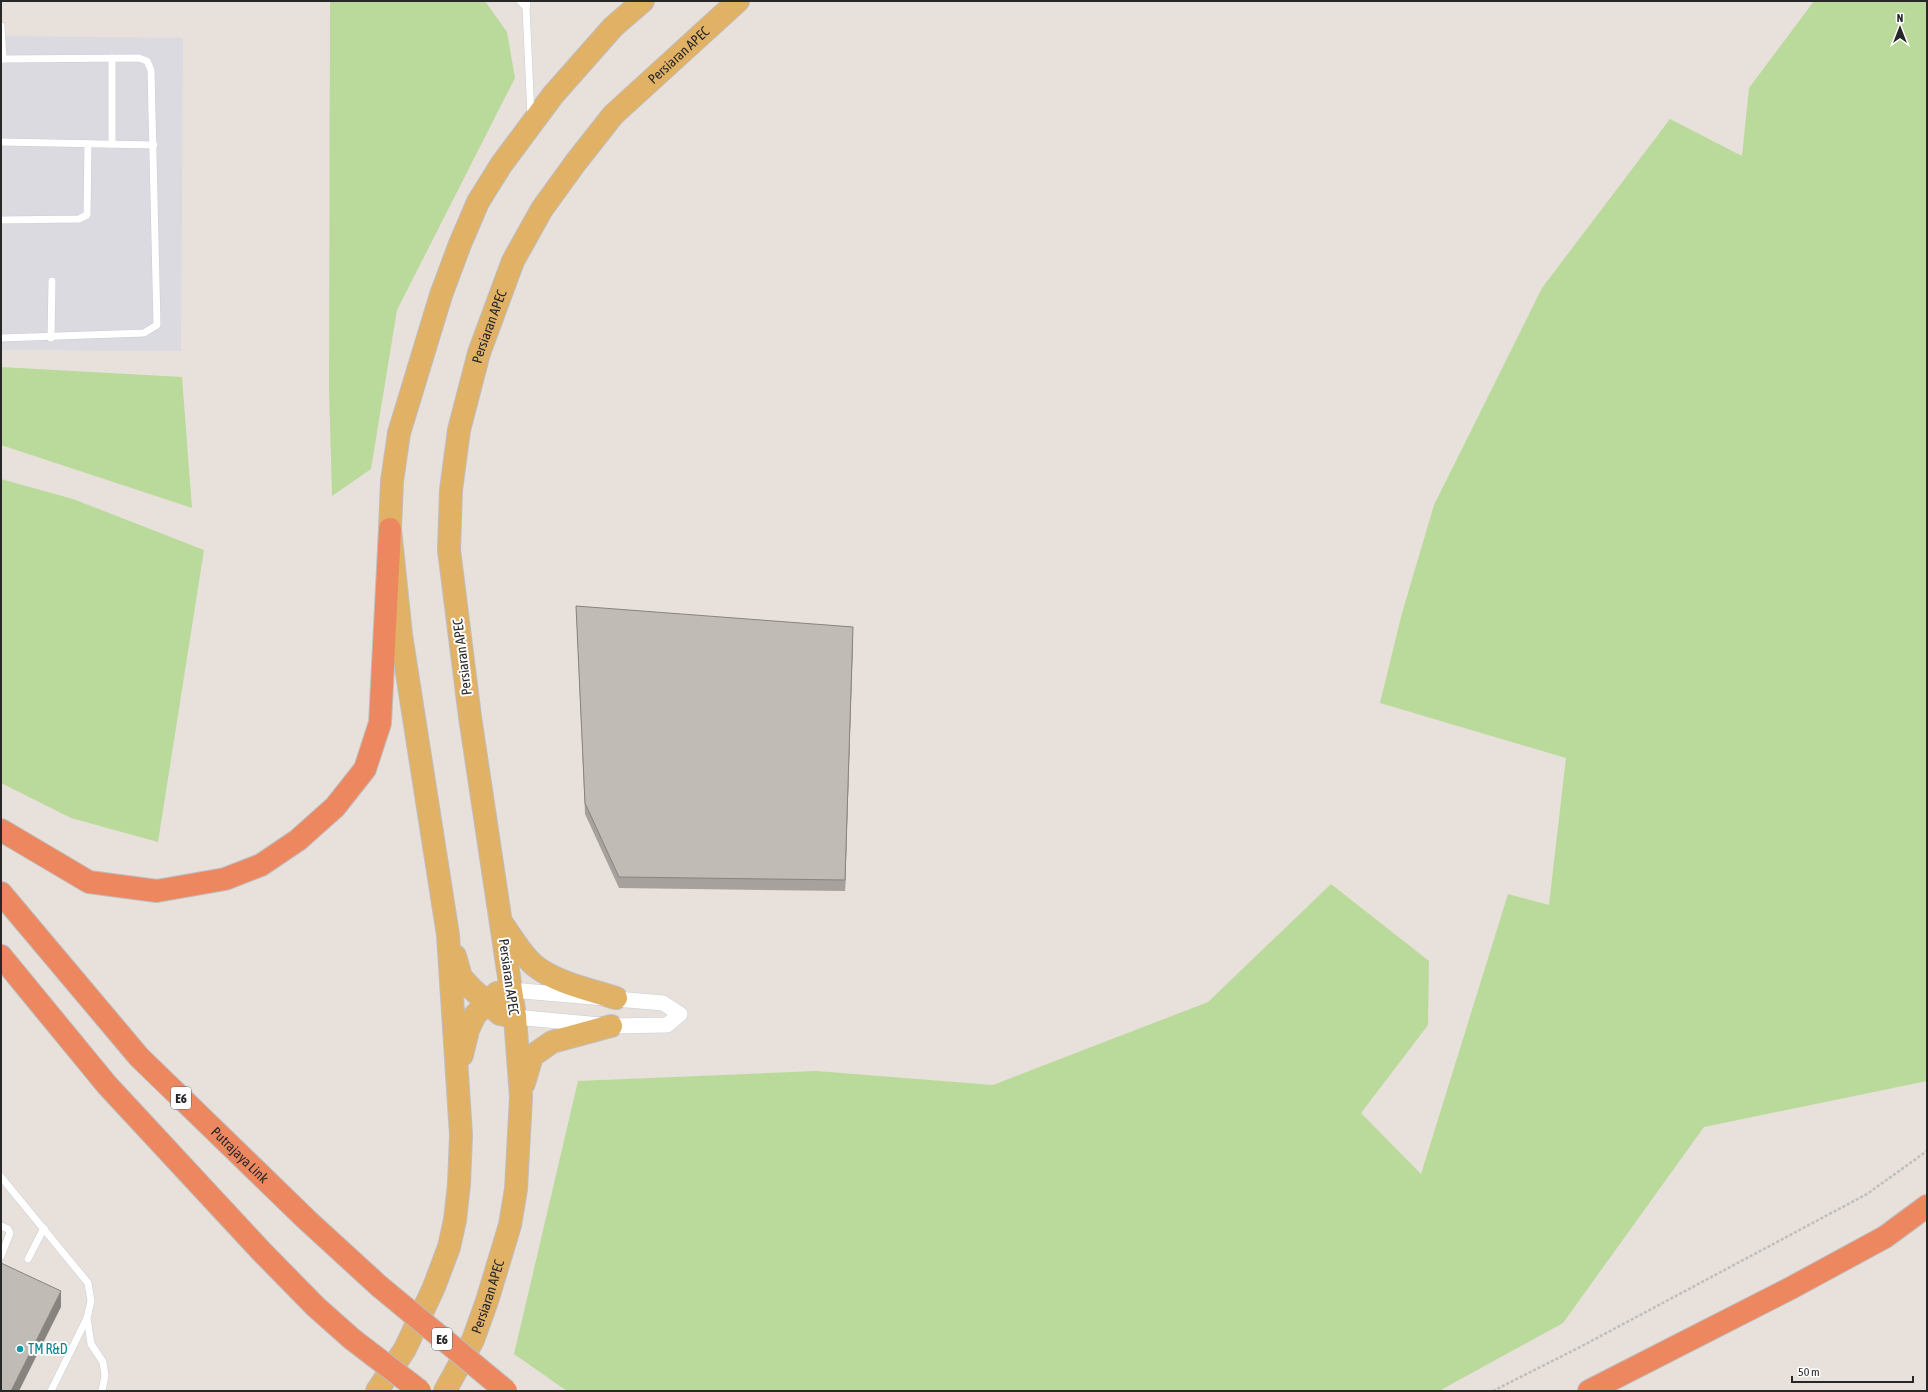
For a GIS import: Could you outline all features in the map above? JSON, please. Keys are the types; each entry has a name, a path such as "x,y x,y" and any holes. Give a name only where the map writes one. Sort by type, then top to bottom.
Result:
{"highway":[{"path":"1,830 89,882 157,891 225,879 261,864 298,840 335,807 365,769 380,723 390,529"},
{"name":"Putrajaya Link","path":"1,893 139,1057 312,1225 379,1286 506,1391"},
{"path":"1,956 117,1097 262,1252 316,1307 352,1339 420,1391"},
{"path":"1589,1391 1791,1288 1885,1237 1927,1206"}],"main road":[{"path":"377,1391 405,1349 434,1287 449,1247 455,1220 459,1184 461,1135 448,935 401,635 390,529 392,480 398,432 441,295 478,202 501,165 532,126 553,95 613,27 643,1"},
{"name":"Persiaran APEC","path":"445,1391 473,1340 490,1294 510,1225 516,1189 521,1097 515,1017 502,922 470,718 449,550 451,490 459,430 480,352 514,260 542,209 613,115 738,1"},
{"path":"502,922 519,949 533,965 548,974 616,998"},
{"path":"448,935 461,977 500,1014 515,1017"},
{"path":"458,1071 468,1030 475,1015 495,994 511,990"},
{"path":"521,1097 532,1056 552,1042 611,1026"}],"street":[{"path":"511,990 616,998 663,1004 680,1014 667,1025 611,1026 515,1017"}],"lane":[{"path":"520,1 527,4 532,126"},
{"path":"1,26 2,59 139,58 147,61 151,70 154,145 157,325 144,334 51,338 1,338"},
{"path":"112,58 112,144"},
{"path":"1,142 154,145"},
{"path":"1,220 79,220 87,215 88,144"},
{"path":"51,338 52,281"},
{"path":"1,1177 88,1283 91,1301 87,1318 51,1391"},
{"path":"1,1226 8,1229 10,1233 1,1256"},
{"path":"28,1259 44,1228"},
{"path":"87,1318 91,1344 103,1362 105,1376 102,1391"}],"path":[{"path":"1493,1391 1582,1346 1867,1194 1927,1151"}],"shaded area":[{"path":"1,36 183,38 181,351 1,350"}],"green space":[{"path":"330,1 485,1 507,32 515,78 397,310 371,469 332,496 329,389"},
{"path":"1814,1 1927,1 1927,1081 1704,1127 1563,1323 1439,1391 567,1391 514,1354 578,1081 816,1071 993,1085 1208,1002 1331,884 1429,961 1428,1025 1361,1113 1421,1174 1508,894 1549,905 1566,758 1380,703 1402,613 1434,505 1542,288 1670,119 1742,156 1749,88"},
{"path":"1,367 182,377 192,508 1,445"},
{"path":"1,479 73,499 204,550 158,842 71,818 1,783"}],"building":[{"path":"576,606 853,627 845,880 619,877 585,803"},
{"name":"TM R&D","path":"1,1263 61,1291 11,1391 1,1391"}],"place":[{"name":"TM R&D","path":"20,1349"}]}
